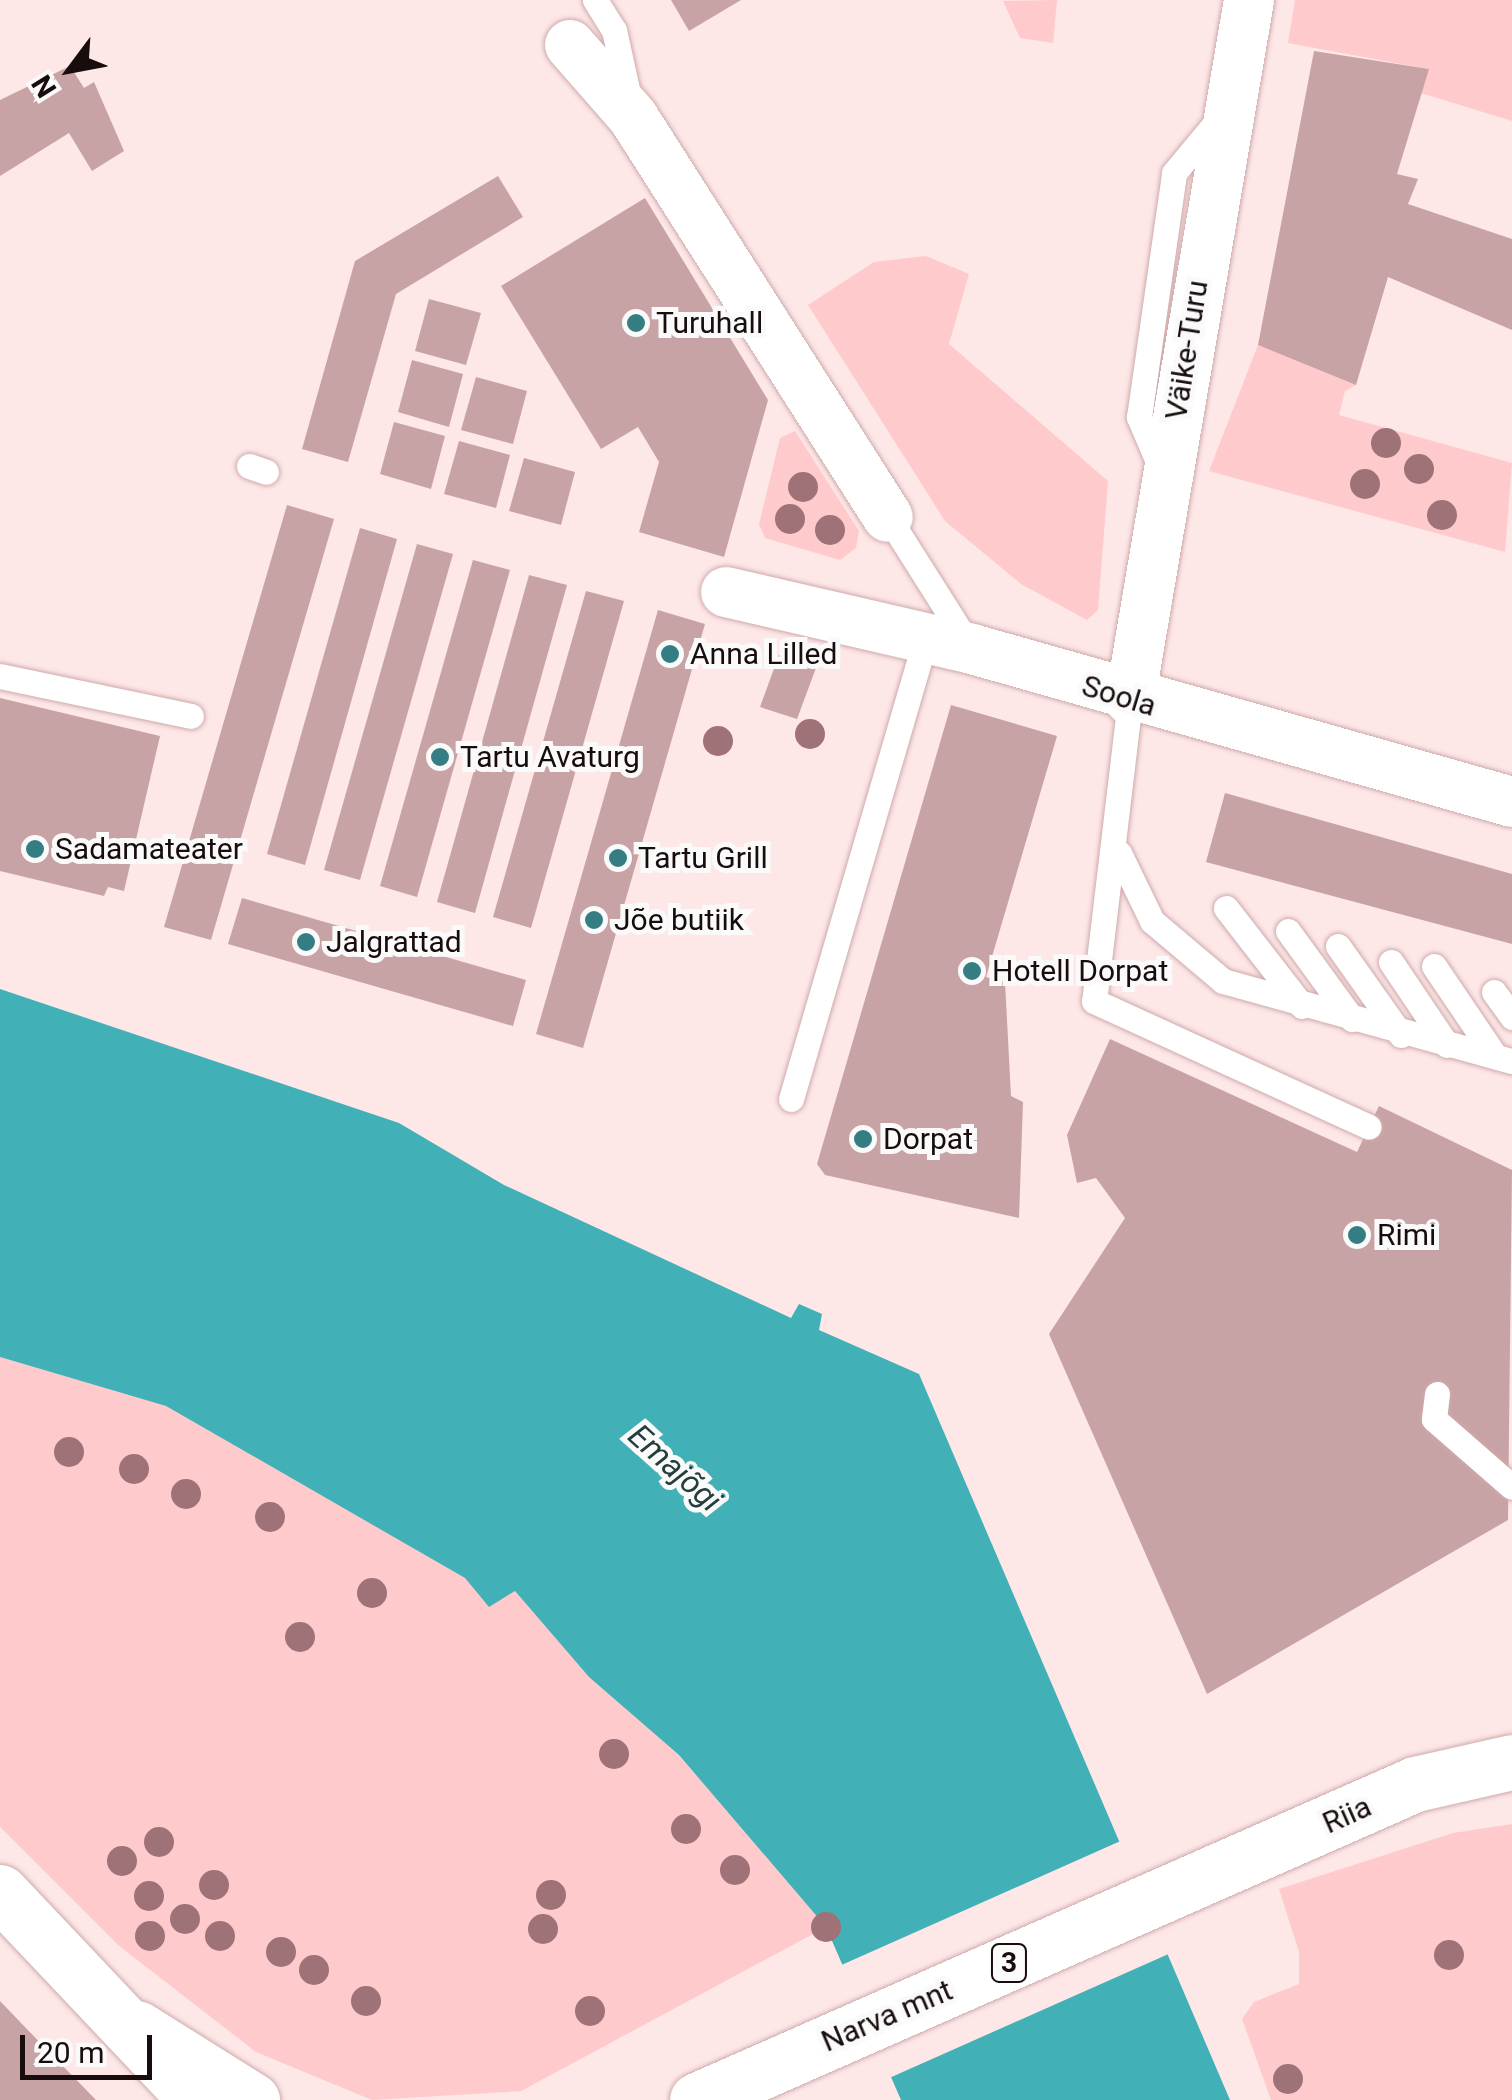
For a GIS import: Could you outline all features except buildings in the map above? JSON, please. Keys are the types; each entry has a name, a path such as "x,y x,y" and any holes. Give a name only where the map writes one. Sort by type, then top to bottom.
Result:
{"main road":[{"name":"Riia","path":"1188,1886 1415,1784 1512,1762"},
{"name":"Narva mnt","path":"697,2100 1188,1886"},
{"path":"0,1892 137,2028 198,2100"},
{"path":"137,2028 252,2100"}],"street":[{"name":"Väike-Turu","path":"1130,700 1226,112 1248,0"},
{"path":"570,46 634,118 888,517"},
{"name":"Soola","path":"726,592 949,644 1130,700 1512,802"}],"lane":[{"path":"595,0 614,30 634,118"},
{"path":"791,1098 843,888 949,644 888,517"},
{"path":"0,676 191,716"},
{"path":"1130,700 1094,1001 1368,1127"},
{"path":"1114,834 1125,882 1182,955 1223,981 1401,1035 1504,1058"},
{"path":"1226,908 1302,1006"},
{"path":"1288,931 1352,1019"},
{"path":"1338,946 1401,1035"},
{"path":"1391,962 1446,1045"},
{"path":"1434,966 1504,1058"},
{"path":"1494,992 1512,1017"},
{"path":"1436,1394 1434,1419 1512,1487"}],"shaded area":[{"path":"1057,0 1053,43 1020,38 1003,1"},
{"path":"1295,0 1512,0 1512,121 1421,93 1428,69 1288,43"},
{"path":"926,256 969,274 949,344 1108,481 1098,610 1087,620 1021,584 945,521 808,305 874,262"},
{"path":"1258,345 1356,385 1345,391 1339,415 1512,463 1505,552 1209,471"},
{"path":"795,431 859,531 856,548 840,560 765,538 759,524 780,438"},
{"path":"0,1357 166,1406 465,1578 489,1606 515,1591 589,1677 679,1755 826,1927 521,2091 372,2100 256,2052 118,1945 0,1827"},
{"path":"1512,1824 1512,2100 1271,2100 1242,2019 1254,2002 1299,1984 1299,1952 1279,1889 1453,1833"}],"water":[{"name":"Emajõgi","path":"0,989 399,1123 504,1185 791,1318 799,1304 822,1314 819,1330 919,1374 1230,2100 901,2100 826,1927 679,1755 589,1677 515,1591 489,1607 465,1578 166,1406 0,1357"}],"pier":[{"path":"1125,1839 1173,1952 887,2079 837,1967"}],"place":[{"name":"Turuhall","path":"636,323"},
{"name":"Anna Lilled","path":"670,654"},
{"name":"Tartu Avaturg","path":"440,757"},
{"name":"Sadamateater","path":"35,849"},
{"name":"Tartu Grill","path":"618,858"},
{"name":"Jõe butiik","path":"594,920"},
{"name":"Jalgrattad","path":"306,942"},
{"name":"Hotell Dorpat","path":"972,971"},
{"name":"Dorpat","path":"863,1139"},
{"name":"Rimi","path":"1357,1235"}]}
